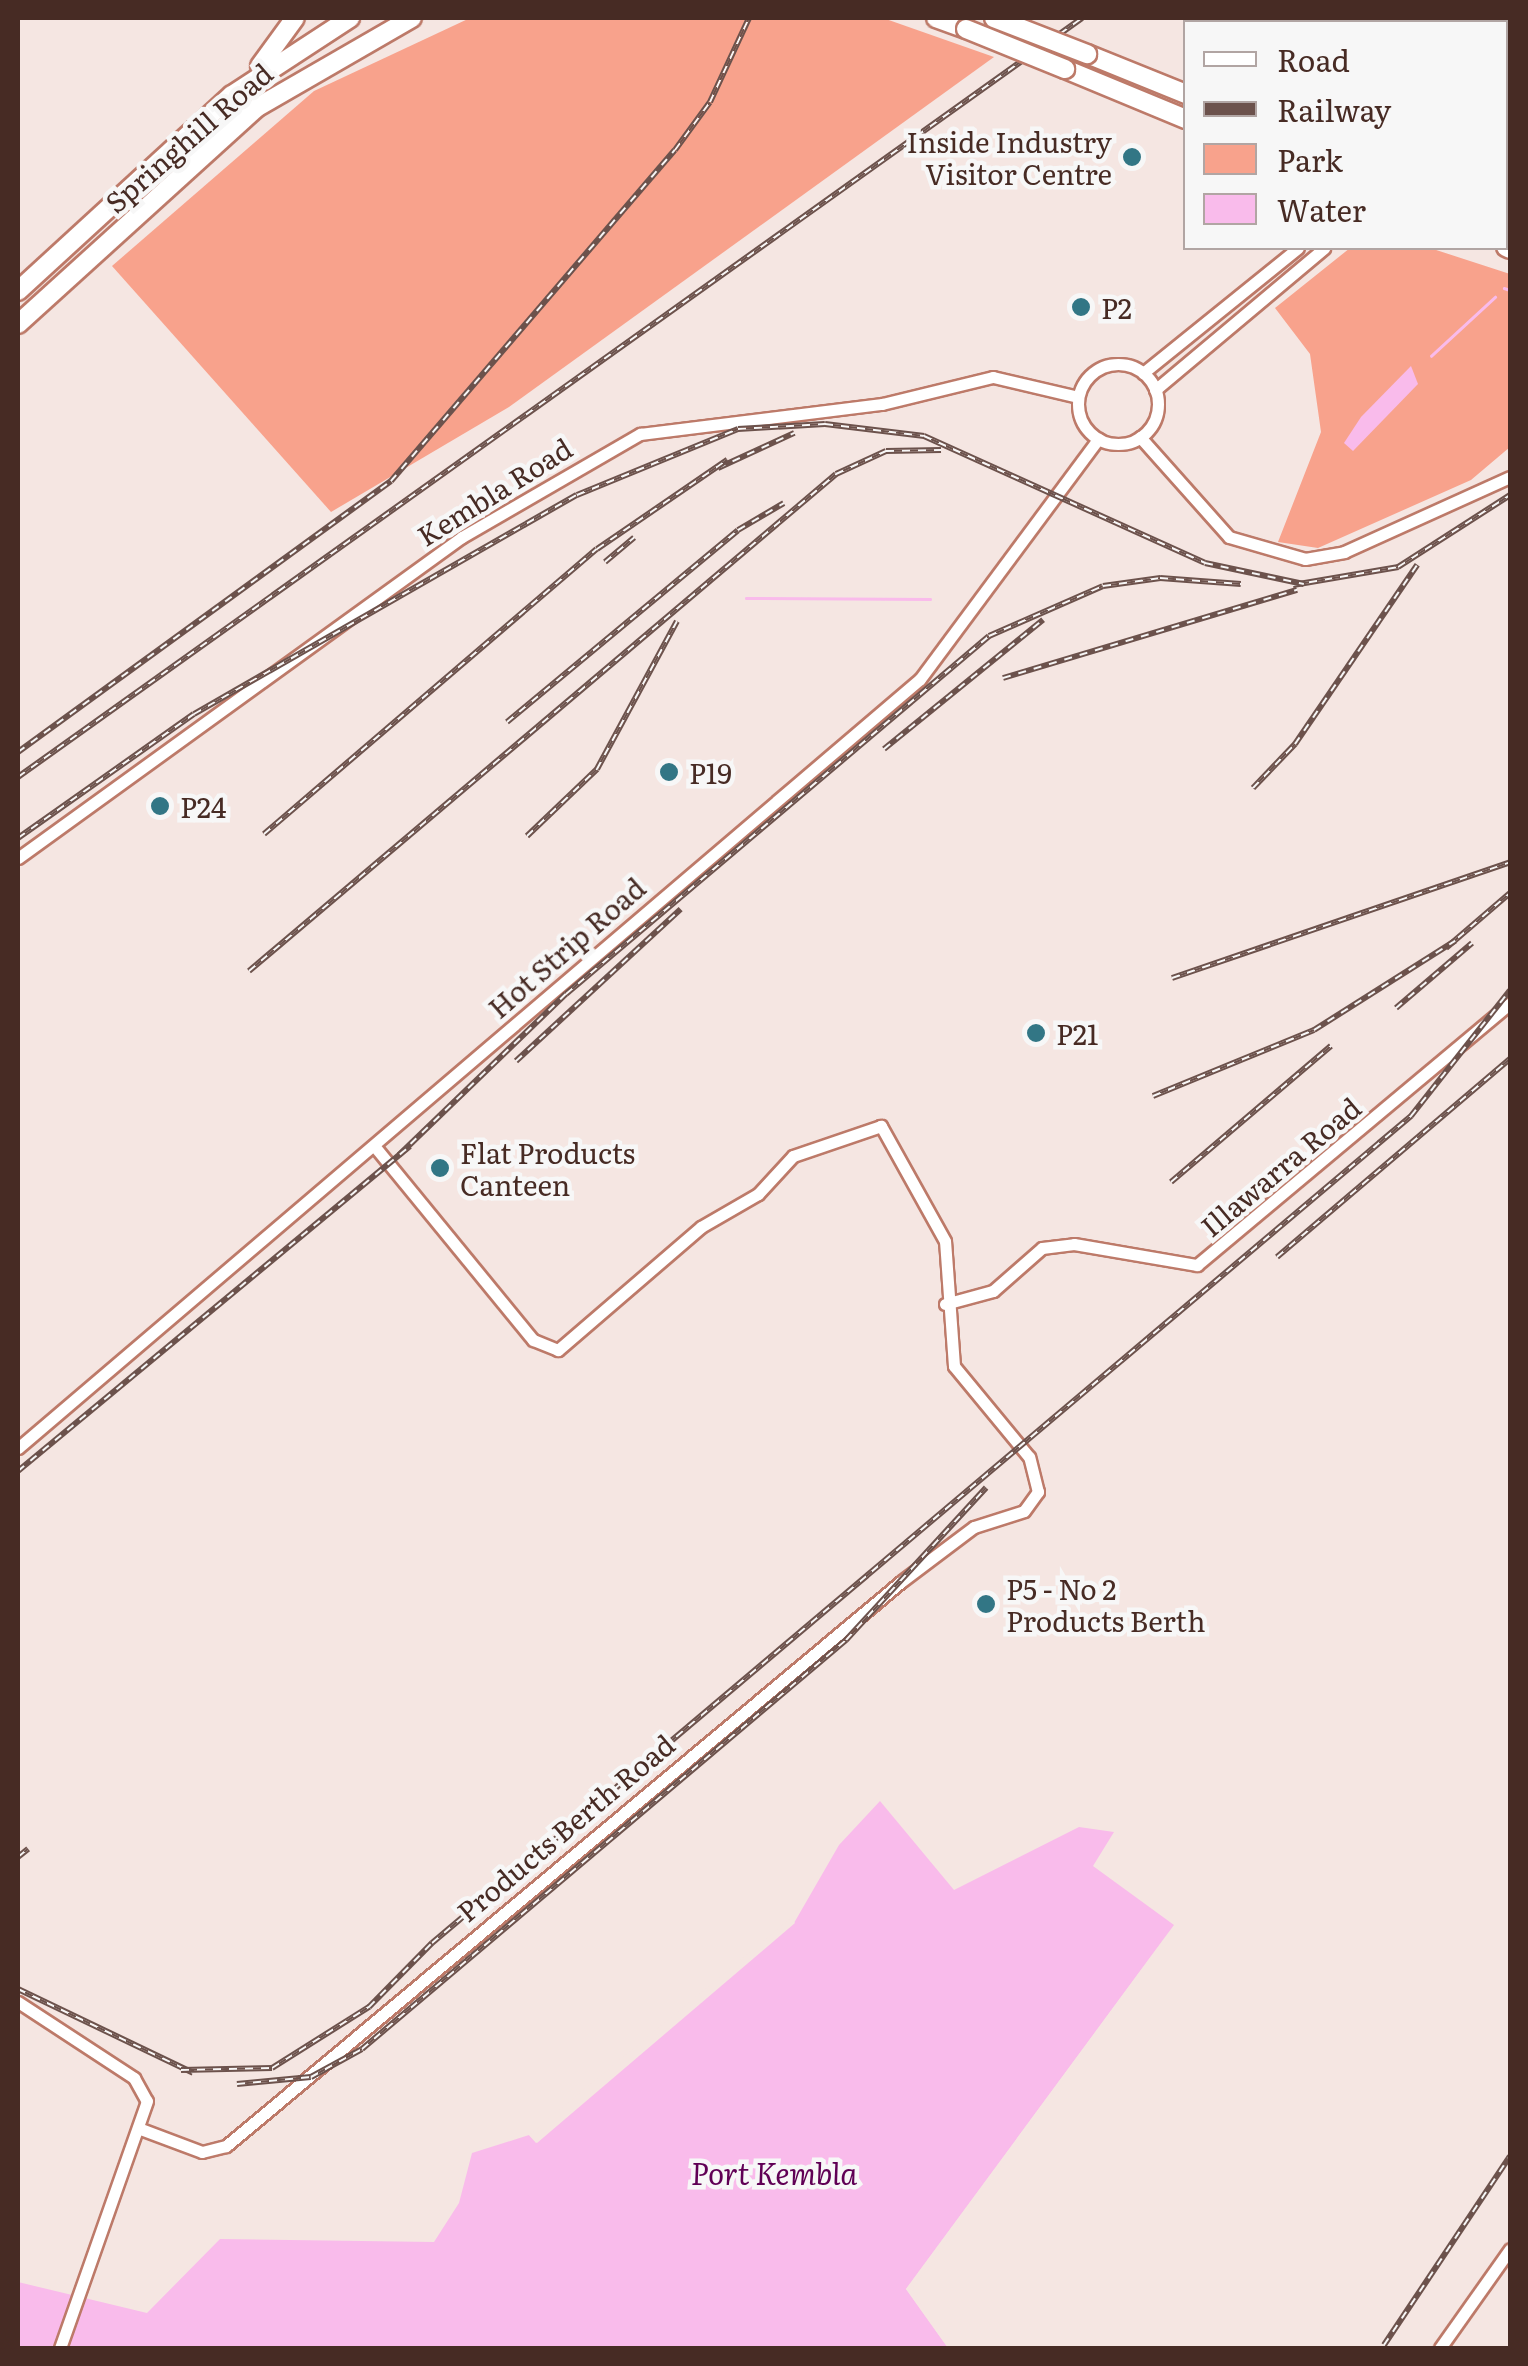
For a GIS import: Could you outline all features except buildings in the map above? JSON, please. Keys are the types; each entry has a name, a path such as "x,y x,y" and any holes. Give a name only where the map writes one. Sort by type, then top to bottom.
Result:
{"main road":[{"path":"232,95 295,18"},
{"name":"Springhill Road","path":"18,291 232,95 350,18"},
{"path":"936,18 1183,118"},
{"path":"994,18 1183,93"},
{"name":"Springhill Road","path":"18,324 256,108 396,20"}],"street":[{"path":"1142,373 1295,250"},
{"path":"1155,390 1322,250"},
{"path":"1237,296 1251,308"},
{"path":"1140,438 1157,414 1155,390 1142,373 1102,367 1078,397 1080,418 1098,439 1140,438 1229,537 1305,559 1379,538 1510,477"},
{"name":"Kembla Road","path":"18,858 462,537 640,434 882,404 993,377 1078,397"},
{"name":"Hot Strip Road","path":"18,1448 920,679 1098,439"},
{"name":"Illawarra Road","path":"945,1304 993,1291 1042,1248 1074,1244 1197,1265 1510,1004"},
{"path":"374,1147 547,1350 701,1227 758,1194 805,1148 881,1126 936,1214 945,1304"},
{"name":"Products Berth Road","path":"138,2128 202,2152 226,2146 902,1581 974,1528 1024,1510 1038,1492 1036,1467 954,1366 945,1304"},
{"path":"18,2002 134,2078 147,2100 60,2348"},
{"path":"1440,2348 1510,2249"}],"green space":[{"path":"470,18 883,18 994,57 509,407 331,512 112,266 314,91"},
{"path":"1348,250 1436,250 1510,274 1510,447 1471,480 1318,548 1278,542 1321,432 1310,354 1275,308"}],"water":[{"path":"1411,366 1418,384 1353,451 1344,443 1361,417"},
{"name":"Port Kembla","path":"880,1801 954,1890 1079,1827 1114,1832 1093,1866 1174,1925 906,2289 948,2348 18,2348 18,2282 147,2313 220,2239 434,2242 459,2203 472,2153 529,2135 536,2143 794,1923 839,1845"}],"pier":[{"path":"791,1918 795,1923 537,2143 529,2135"},
{"path":"1174,1925 912,2289 948,2348 906,2289"}],"waterway":[{"path":"1504,288 1510,290"},
{"path":"1431,356 1495,297"},
{"path":"746,598 930,599"}],"railway":[{"path":"18,752 391,481 675,150 710,102 749,18"},
{"path":"18,777 1082,18"},
{"path":"18,838 194,714 577,495 738,429 825,424 924,436 1205,563 1304,584"},
{"path":"718,468 794,433"},
{"path":"249,971 836,474 886,451 941,450"},
{"path":"264,834 597,549 727,460"},
{"path":"1293,585 1398,567 1510,495"},
{"path":"507,722 738,530 784,503"},
{"path":"605,562 634,538"},
{"path":"1253,788 1295,744 1417,565"},
{"path":"399,1155 566,994 989,636 1103,586 1160,578 1241,584"},
{"path":"1003,678 1297,590"},
{"path":"884,749 1043,620"},
{"path":"527,836 597,769 677,621"},
{"path":"1172,978 1510,862"},
{"path":"1446,948 1510,893"},
{"path":"516,1061 681,909"},
{"path":"1153,1096 1314,1030 1455,941"},
{"path":"1396,1008 1472,943"},
{"path":"181,2070 272,2068 369,2007 432,1943 1411,1116 1510,990"},
{"path":"1171,1182 1331,1046"},
{"path":"1277,1257 1510,1059"},
{"path":"18,1471 410,1146"},
{"path":"237,2084 311,2077 362,2049 846,1640 986,1488"},
{"path":"18,1857 28,1849"},
{"path":"18,1989 193,2073"},
{"path":"1384,2345 1510,2156"}],"place":[{"name":"Inside Industry Visitor Centre","path":"1132,157"},
{"name":"P2","path":"1081,307"},
{"name":"P19","path":"669,772"},
{"name":"P24","path":"160,806"},
{"name":"P21","path":"1036,1033"},
{"name":"Flat Products Canteen","path":"440,1168"},
{"name":"P5 - No 2 Products Berth","path":"986,1604"}]}
